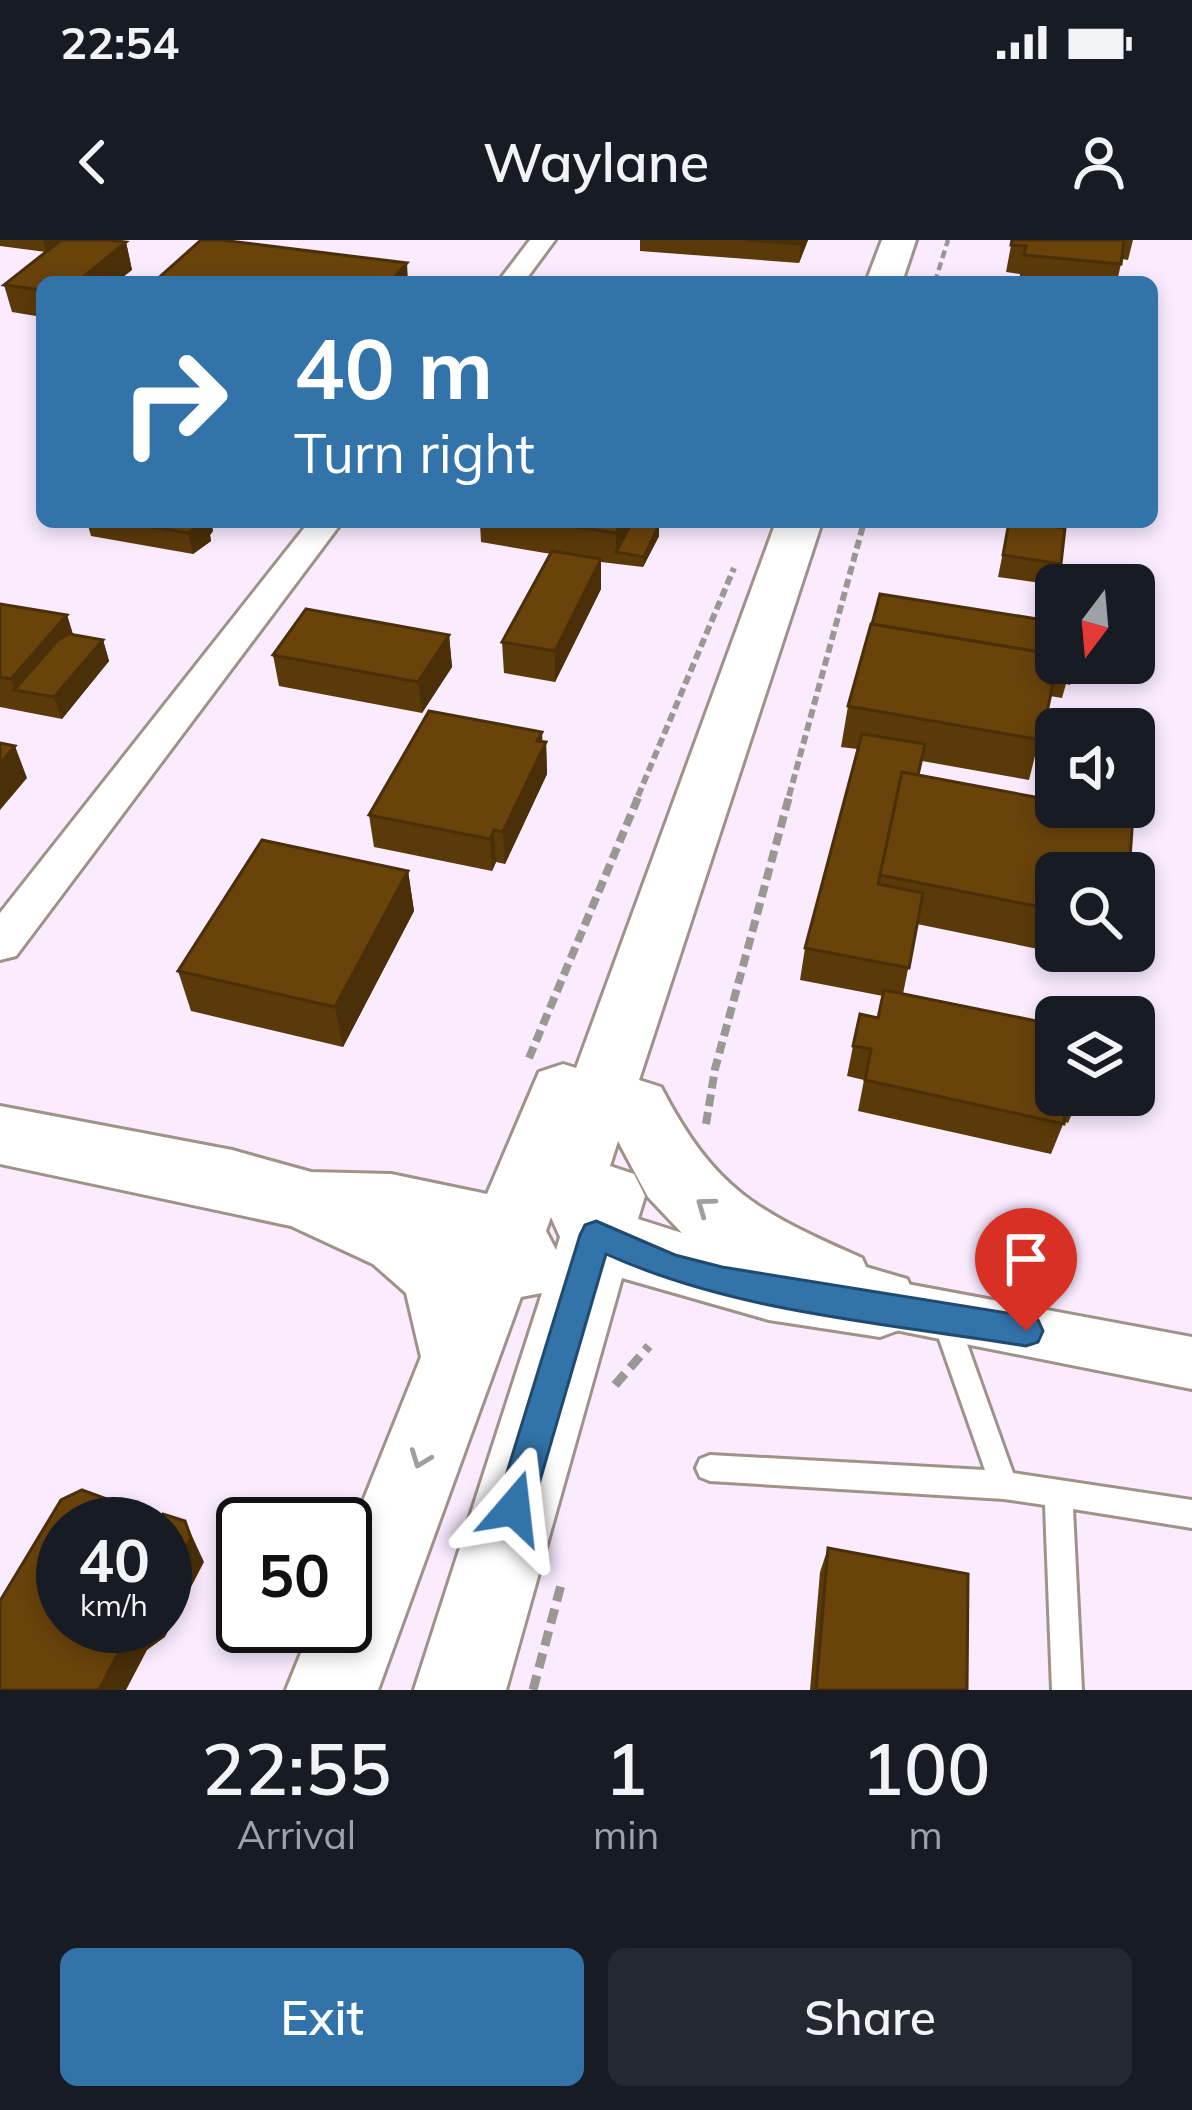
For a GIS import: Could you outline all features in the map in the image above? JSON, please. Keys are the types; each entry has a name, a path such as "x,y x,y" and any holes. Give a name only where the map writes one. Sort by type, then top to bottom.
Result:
{"main road":[{"path":"886,276 899,240"},
{"path":"797,528 658,914 575,1166 579,1199 596,1235 670,1268 722,1281 912,1309"},
{"path":"458,1690 596,1235 686,960 658,914"},
{"path":"332,1690 621,944 658,914"},
{"path":"637,1107 661,1157 691,1198 778,1255 912,1309"},
{"path":"0,1135 318,1201 383,1228 431,1268 452,1306 460,1356"},
{"path":"318,1201 392,1200 507,1232"},
{"path":"458,1690 538,1340 536,1296 507,1232"}],"street":[{"path":"516,276 543,240"},
{"path":"0,944 321,528"},
{"path":"912,1309 1192,1363"}],"lane":[{"path":"912,1309 1004,1485"},
{"path":"710,1468 1004,1485 1192,1514"},
{"path":"1058,1494 1067,1690"}],"path":[{"path":"937,276 948,240"},
{"path":"705,1130 715,1069 862,528"},
{"path":"524,1070 740,554"},
{"path":"611,1392 624,1369 649,1346"},
{"path":"533,1690 563,1575"}],"shaded area":[{"path":"0,240 1192,240 1192,1690 0,1690"}],"building":[{"path":"61,240 126,242 84,276 36,276 36,289 4,285"},
{"path":"201,240 407,263 395,276 161,276"},
{"path":"746,240 803,240 801,244"},
{"path":"1012,240 1124,240 1121,264 1024,255 1026,246 1011,245"},
{"path":"159,528 195,528 188,533"},
{"path":"629,528 658,528 644,557 616,552"},
{"path":"1008,528 1065,528 1061,564 1003,555"},
{"path":"552,551 601,559 555,651 502,642"},
{"path":"880,594 1035,619 1035,651 872,624"},
{"path":"0,604 67,615 11,679 0,677"},
{"path":"306,609 449,635 418,682 273,655"},
{"path":"871,624 1035,651 1035,684 1053,684 1048,708 1035,708 1035,739 848,706"},
{"path":"69,634 103,640 54,697 14,690 58,640"},
{"path":"429,711 542,732 537,741 546,742 503,832 494,830 490,839 369,815"},
{"path":"862,734 925,744 918,775 902,772 878,884 923,893 909,968 805,948"},
{"path":"0,743 15,746 0,764"},
{"path":"902,772 1035,797 1035,828 1132,828 1130,852 1035,852 1035,906 880,875"},
{"path":"262,840 408,871 335,1007 178,971"},
{"path":"884,990 1035,1021 1035,1116 1065,1116 1064,1124 865,1080 871,1049 853,1046 860,1014 878,1018"},
{"path":"82,1490 101,1497 67,1497"},
{"path":"36,1541 36,1653 118,1653 99,1690 0,1690 0,1601"},
{"path":"828,1548 968,1574 967,1690 816,1690"}],"route":[{"path":"514,1508 596,1235 670,1268 722,1281 880,1303 1026,1331"}]}
